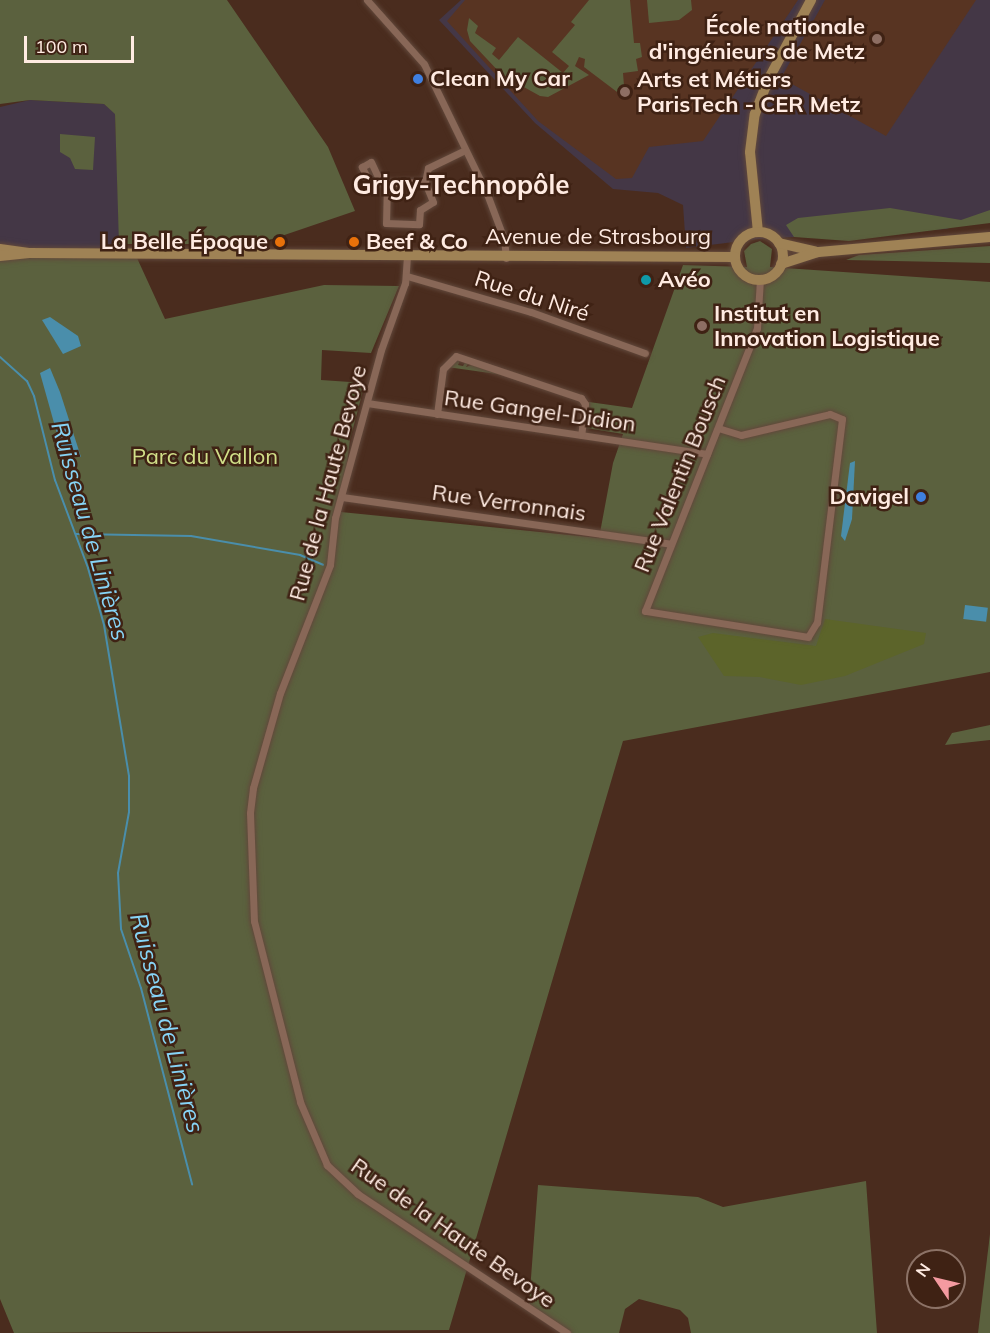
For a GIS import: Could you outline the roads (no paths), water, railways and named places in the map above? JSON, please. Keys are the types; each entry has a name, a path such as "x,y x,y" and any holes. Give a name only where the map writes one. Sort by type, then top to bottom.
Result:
{"main road":[{"path":"758,232 750,152 755,114 768,80 812,0"},
{"path":"818,252 779,243 770,234 758,232 741,240 735,257 745,275 760,279 773,275 781,264 818,252 990,237"},
{"path":"949,239 990,232"},
{"path":"779,243 781,264"},
{"name":"Avenue de Strasbourg","path":"0,249 29,253"},
{"name":"Avenue de Strasbourg","path":"0,256 29,253 506,258 735,257"}],"street":[{"path":"367,0 424,64 504,239 506,258"},
{"path":"425,182 383,182 386,223 419,224 420,210 433,202 425,182 428,168 465,150"},
{"name":"Rue de la Haute Bevoye","path":"407,256 407,276 367,403 329,546 330,565 280,693 253,788 250,813 254,921 270,992 309,1131 327,1165 358,1194 567,1333"},
{"name":"Rue du Niré","path":"407,276 531,312 645,353"},
{"name":"Rue Valentin Bousch","path":"718,428 741,435 830,414 842,419 814,632 799,638 645,611 757,328 760,279"},
{"path":"437,414 443,369 456,356 581,398 585,404 581,435"},
{"name":"Rue Gangel-Didion","path":"367,403 707,454"},
{"name":"Rue Verronnais","path":"342,497 671,544"}],"water":[{"path":"50,317 78,336 81,346 63,354 42,320"},
{"path":"50,368 81,457 63,455 40,373"},
{"path":"855,461 852,519 845,541 841,536 850,463"},
{"path":"965,605 988,608 986,622 963,619"}],"waterway":[{"name":"Ruisseau de Linières","path":"0,357 27,381 34,396 55,480 88,568 104,625 129,776 129,812 118,873 121,929 141,988 192,1184"},
{"path":"76,534 191,536 300,555 323,565"}],"place":[{"name":"École nationale d'ingénieurs de Metz","path":"877,39"},
{"name":"Clean My Car","path":"418,79"},
{"name":"Arts et Métiers ParisTech - CER Metz","path":"625,92"},
{"name":"La Belle Époque","path":"280,242"},
{"name":"Beef & Co","path":"354,242"},
{"name":"Avéo","path":"646,280"},
{"name":"Institut en Innovation Logistique","path":"702,326"},
{"name":"Davigel","path":"921,497"}],"district":[{"name":"Grigy-Technopôle","path":"461,185"}],"park label":[{"name":"Parc du Vallon","path":"205,457"}]}
